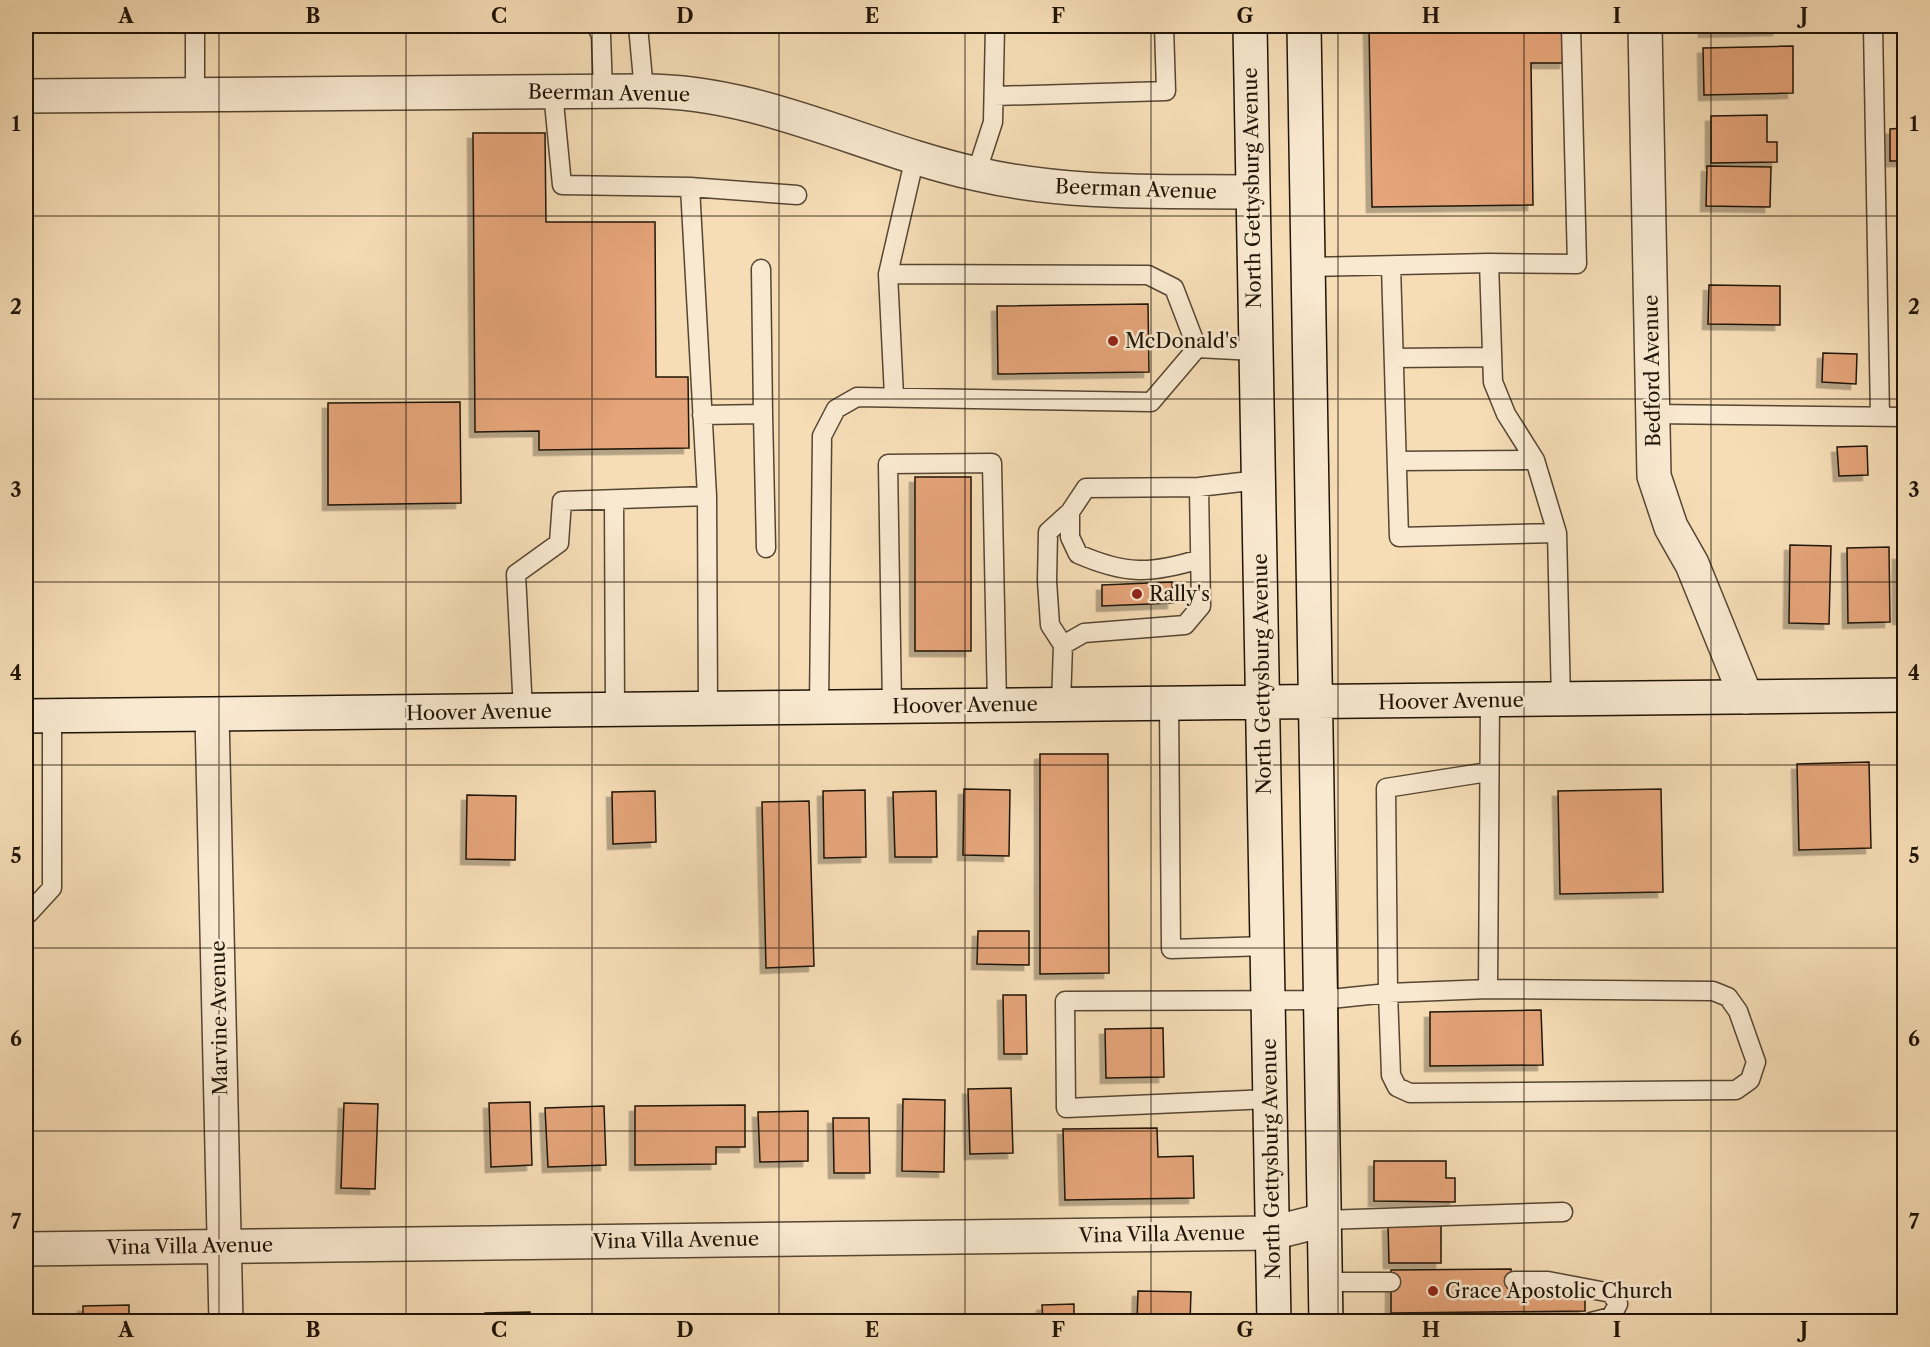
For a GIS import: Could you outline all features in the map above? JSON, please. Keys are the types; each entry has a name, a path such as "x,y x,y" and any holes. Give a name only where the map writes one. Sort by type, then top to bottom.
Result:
{"street":[{"name":"North Gettysburg Avenue","path":"1250,26 1274,1322"},
{"path":"1304,26 1326,1322"},
{"name":"Bedford Avenue","path":"1645,26 1654,476 1671,527 1692,564 1746,697"},
{"name":"Beerman Avenue","path":"26,96 644,91 696,94 734,100 795,116 915,157 976,174 1021,183 1094,191 1252,192"},
{"name":"Hoover Avenue","path":"39,716 1263,700 1316,703 1905,695"},
{"name":"Marvine Avenue","path":"212,715 226,1322"},
{"name":"Vina Villa Avenue","path":"26,1249 1272,1233 1324,1220"}],"lane":[{"path":"195,26 195,95"},
{"path":"596,26 601,35 603,92"},
{"path":"638,26 644,91"},
{"path":"976,174 993,122 995,26"},
{"path":"995,96 1166,92 1164,26"},
{"path":"1309,267 1489,263 1578,264 1571,26"},
{"path":"1872,26 1880,417"},
{"path":"553,92 562,184 690,187 797,195"},
{"path":"894,396 888,274 915,157"},
{"path":"690,187 707,496 708,709"},
{"path":"1489,263 1493,381 1506,414 1535,460 1557,533 1561,700"},
{"path":"1391,266 1399,537 1557,533"},
{"path":"761,269 766,548"},
{"path":"888,274 1148,275 1174,288 1197,348"},
{"path":"1197,348 1255,351"},
{"path":"819,707 822,436 836,409 857,397 894,396 1151,402 1197,348"},
{"path":"1394,358 1492,357"},
{"path":"702,415 764,414"},
{"path":"1653,414 1905,417"},
{"path":"1397,461 1535,460"},
{"path":"892,706 888,464 992,463 997,704"},
{"path":"1061,704 1063,645 1050,625 1047,581 1048,532 1070,512 1086,488 1199,487 1258,480"},
{"path":"1063,645 1084,633 1185,625 1201,606 1199,487"},
{"path":"523,711 516,574 559,543 562,501 707,496"},
{"path":"614,500 615,710"},
{"path":"1070,512 1070,537 1078,554 1098,563 1127,571 1166,569 1200,559"},
{"path":"1488,989 1490,701"},
{"path":"1169,702 1171,949 1267,946"},
{"path":"26,914 52,888 39,716"},
{"path":"1269,1099 1066,1108 1065,1001 1321,1000 1388,993 1488,989 1713,990 1728,997 1738,1011 1756,1062 1750,1080 1736,1090 1410,1093 1397,1087 1391,1075 1388,993 1386,788 1488,772"},
{"path":"1324,1220 1563,1212"},
{"path":"1514,1281 1548,1281 1611,1293 1618,1304 1611,1317 1591,1322"},
{"path":"1325,1282 1390,1282"}],"building":[{"path":"1369,26 1539,26 1539,29 1564,29 1565,63 1531,63 1533,205 1372,207"},
{"path":"1704,26 1778,26 1778,30 1704,32"},
{"path":"1793,46 1793,93 1704,95 1703,48"},
{"path":"1767,115 1767,142 1777,142 1777,162 1711,163 1711,116"},
{"path":"1904,128 1904,161 1890,161 1890,129"},
{"path":"473,133 545,133 546,222 655,222 656,377 688,377 689,448 539,450 539,431 475,432"},
{"path":"1707,166 1771,167 1770,207 1706,206"},
{"path":"1709,285 1780,286 1780,325 1708,324"},
{"path":"1148,304 1149,372 998,374 997,306"},
{"path":"1823,353 1857,354 1856,384 1822,382"},
{"path":"460,402 461,503 328,505 328,403"},
{"path":"1867,446 1868,475 1839,476 1837,447"},
{"path":"915,477 971,477 971,651 915,651"},
{"path":"1790,545 1831,546 1829,624 1789,623"},
{"path":"1889,547 1890,622 1848,623 1847,548"},
{"path":"1898,554 1904,554 1904,619 1898,619"},
{"name":"Rally's","path":"1172,582 1173,603 1102,606 1102,585"},
{"path":"1040,754 1108,754 1109,973 1040,974"},
{"path":"1869,762 1871,848 1799,850 1797,764"},
{"path":"964,789 1010,790 1009,856 963,855"},
{"path":"1661,789 1663,892 1560,894 1558,791"},
{"path":"865,790 866,857 824,858 823,791"},
{"path":"655,791 656,842 613,844 612,792"},
{"path":"936,791 937,857 895,857 893,792"},
{"path":"467,795 516,796 515,860 466,859"},
{"path":"809,801 814,966 766,968 762,802"},
{"path":"978,931 1029,931 1029,965 977,964"},
{"path":"1003,995 1026,995 1027,1054 1004,1054"},
{"path":"1541,1010 1543,1065 1430,1066 1430,1012"},
{"path":"1163,1028 1164,1077 1106,1078 1105,1029"},
{"path":"1011,1088 1013,1153 970,1154 968,1089"},
{"path":"903,1099 945,1100 944,1172 902,1171"},
{"path":"530,1102 532,1165 491,1167 489,1103"},
{"path":"344,1103 378,1104 375,1189 341,1188"},
{"path":"745,1105 745,1147 716,1147 716,1164 635,1165 635,1106"},
{"path":"604,1106 606,1165 548,1167 545,1108"},
{"path":"808,1111 808,1161 760,1162 758,1112"},
{"path":"833,1118 869,1118 870,1173 834,1173"},
{"path":"1157,1128 1158,1157 1193,1156 1194,1198 1065,1200 1063,1129"},
{"path":"1374,1161 1446,1161 1446,1178 1455,1178 1455,1202 1374,1201"},
{"path":"1388,1225 1441,1225 1441,1263 1389,1263"},
{"path":"1511,1269 1512,1291 1585,1290 1585,1311 1391,1313 1391,1270"},
{"path":"1138,1291 1191,1292 1190,1322 1137,1322"},
{"path":"1074,1304 1074,1322 1043,1322 1042,1305"},
{"path":"129,1305 129,1322 83,1322 83,1306"},
{"path":"530,1312 530,1322 485,1322 485,1313"},
{"path":"903,1319 942,1320 942,1322 903,1322"}],"place":[{"name":"McDonald's","path":"1113,341"},
{"name":"Rally's","path":"1137,594"},
{"name":"Grace Apostolic Church","path":"1433,1291"}]}
